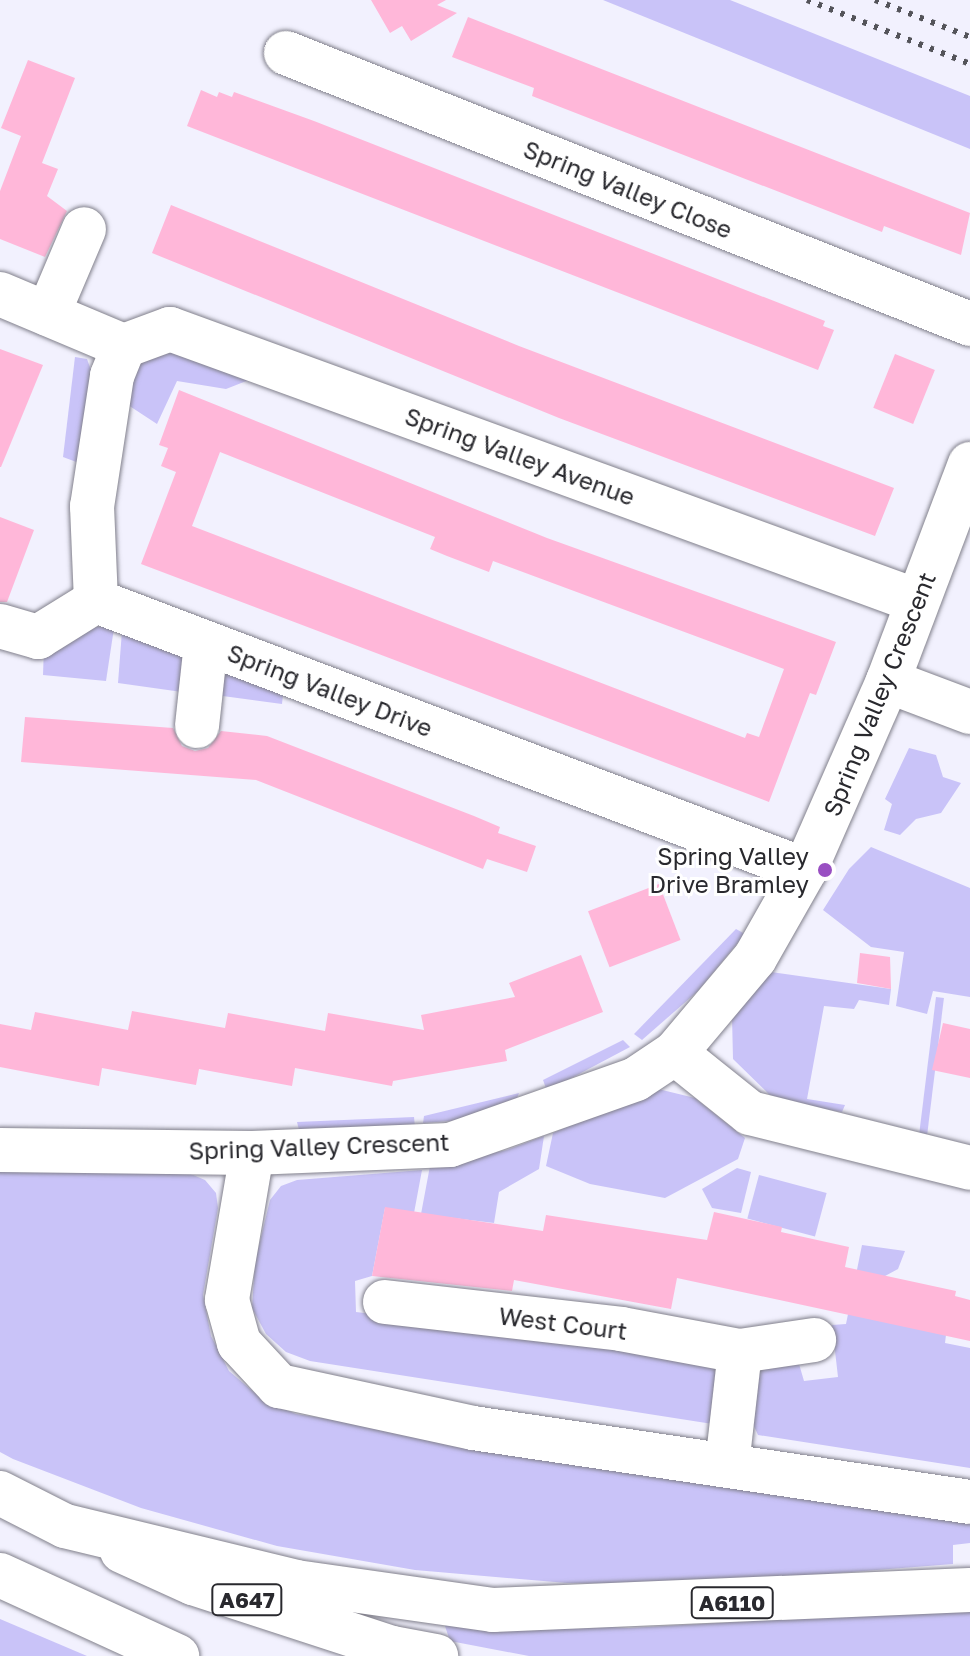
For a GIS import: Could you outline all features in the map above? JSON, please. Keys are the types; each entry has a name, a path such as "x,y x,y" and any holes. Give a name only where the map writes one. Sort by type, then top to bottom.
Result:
{"main road":[{"name":"Spring Valley Close","path":"286,53 970,324"},
{"path":"48,314 84,229"},
{"path":"0,294 124,346 112,376 92,506 96,601 38,637 0,626"},
{"name":"Spring Valley Avenue","path":"124,346 170,329 917,601"},
{"name":"Spring Valley Crescent","path":"0,1150 107,1133 252,1153 450,1145 533,1098 636,1079 675,1053 755,958 805,870 888,681 970,464"},
{"name":"Spring Valley Drive","path":"96,601 805,870"},
{"path":"197,726 206,643"},
{"path":"888,681 970,712"},
{"path":"675,1053 750,1113 858,1132 970,1168"},
{"path":"252,1153 227,1300 239,1343 279,1386 473,1428 970,1502"},
{"name":"West Court","path":"385,1302 621,1329 740,1351 814,1340"},
{"path":"727,1465 740,1351"},
{"name":"A647","path":"0,1493 65,1526 193,1583 392,1648 436,1656"},
{"name":"A6110","path":"65,1526 296,1582 493,1610 970,1590"},
{"path":"0,1575 177,1656"}],"shaded area":[{"path":"603,0 730,0 970,96 970,149"},
{"path":"158,347 254,378 226,389 177,381 157,424 128,405 134,369"},
{"path":"75,357 87,359 92,373 79,463 63,457"},
{"path":"90,626 114,628 106,681 43,675 44,647"},
{"path":"122,631 188,657 182,692 118,683"},
{"path":"222,670 283,694 282,704 208,694"},
{"path":"909,748 936,755 943,777 961,783 941,813 916,819 900,835 884,830 892,804 885,799"},
{"path":"871,847 970,888 970,997 933,991 927,1014 896,1006 904,952 871,947 823,910 849,869"},
{"path":"736,929 745,934 698,991 642,1040 634,1034"},
{"path":"764,971 891,989 889,1005 859,1000 854,1009 824,1006 807,1099 845,1105 842,1112 777,1102 733,1059 732,1017"},
{"path":"936,997 944,998 927,1134 919,1133"},
{"path":"623,1040 630,1047 547,1091 543,1080"},
{"path":"654,1088 695,1098 745,1138 738,1159 665,1198 590,1184 546,1166 553,1133"},
{"path":"519,1093 515,1104 464,1120 423,1123 424,1116"},
{"path":"414,1117 415,1127 299,1130 297,1122"},
{"path":"544,1136 539,1169 499,1192 494,1223 421,1214 430,1166 507,1150"},
{"path":"0,1167 186,1172 205,1180 216,1193 218,1208 203,1295 211,1336 229,1371 262,1399 296,1414 970,1519 970,1543 953,1545 953,1564 697,1584 567,1583 415,1570 277,1546 141,1508 13,1459 0,1452"},
{"path":"737,1168 751,1172 741,1213 712,1208 702,1189"},
{"path":"422,1170 414,1213 385,1208 372,1276 355,1281 356,1312 702,1354 721,1367 719,1425 310,1361 286,1352 266,1334 252,1308 255,1262 270,1200 281,1186 297,1180"},
{"path":"759,1175 827,1193 815,1237 747,1218"},
{"path":"862,1245 905,1251 898,1269 885,1276 946,1335 945,1343 970,1348 970,1468 758,1435 752,1422 758,1373 765,1365 797,1357 804,1381 838,1377 832,1325 846,1324"},
{"path":"970,1609 970,1656 529,1656 450,1641 445,1626 448,1619 629,1628"},
{"path":"0,1619 87,1656 0,1656"}],"building":[{"path":"371,0 446,0 437,5 457,13 411,41 402,26 390,33"},
{"path":"468,17 970,213 961,255 884,226 882,232 532,96 534,88 452,57"},
{"path":"28,60 75,78 42,163 58,169 47,196 67,211 45,257 0,239 0,191 21,136 1,128"},
{"path":"201,90 217,97 219,92 232,97 234,92 314,121 825,321 823,326 834,330 818,370 187,126"},
{"path":"171,205 519,346 894,488 875,536 559,418 152,253"},
{"path":"0,349 43,365 1,467 0,467"},
{"path":"895,354 935,370 913,424 873,408"},
{"path":"179,390 547,538 836,642 816,695 810,693 769,802 141,564 176,472 161,466 168,448 159,445","holes":["220,452 435,537 430,549 489,572 493,561 784,669 759,737 747,733 745,738 192,526"]},
{"path":"0,517 34,530 7,602 0,602"},
{"path":"25,717 173,728 182,746 195,751 208,748 221,731 267,736 474,816 500,827 498,833 536,846 527,872 487,859 483,869 256,780 21,762"},
{"path":"659,884 681,940 610,967 588,911"},
{"path":"860,953 890,957 891,989 857,983"},
{"path":"581,955 603,1012 505,1050 507,1061 393,1081 392,1086 295,1068 292,1086 199,1069 196,1085 102,1068 99,1086 0,1067 0,1024 31,1030 35,1012 128,1030 132,1011 225,1028 228,1013 325,1031 328,1013 424,1030 421,1015 515,997 509,983"},
{"path":"943,1023 970,1029 970,1078 932,1070"},
{"path":"385,1207 543,1231 546,1215 707,1240 714,1212 782,1227 781,1232 849,1247 845,1267 956,1291 955,1296 970,1300 970,1341 677,1278 671,1309 514,1280 512,1291 372,1276"}],"railway":[{"path":"807,0 970,64"},
{"path":"875,0 970,37"}],"place":[{"name":"Spring Valley Drive Bramley","path":"825,870"}]}
